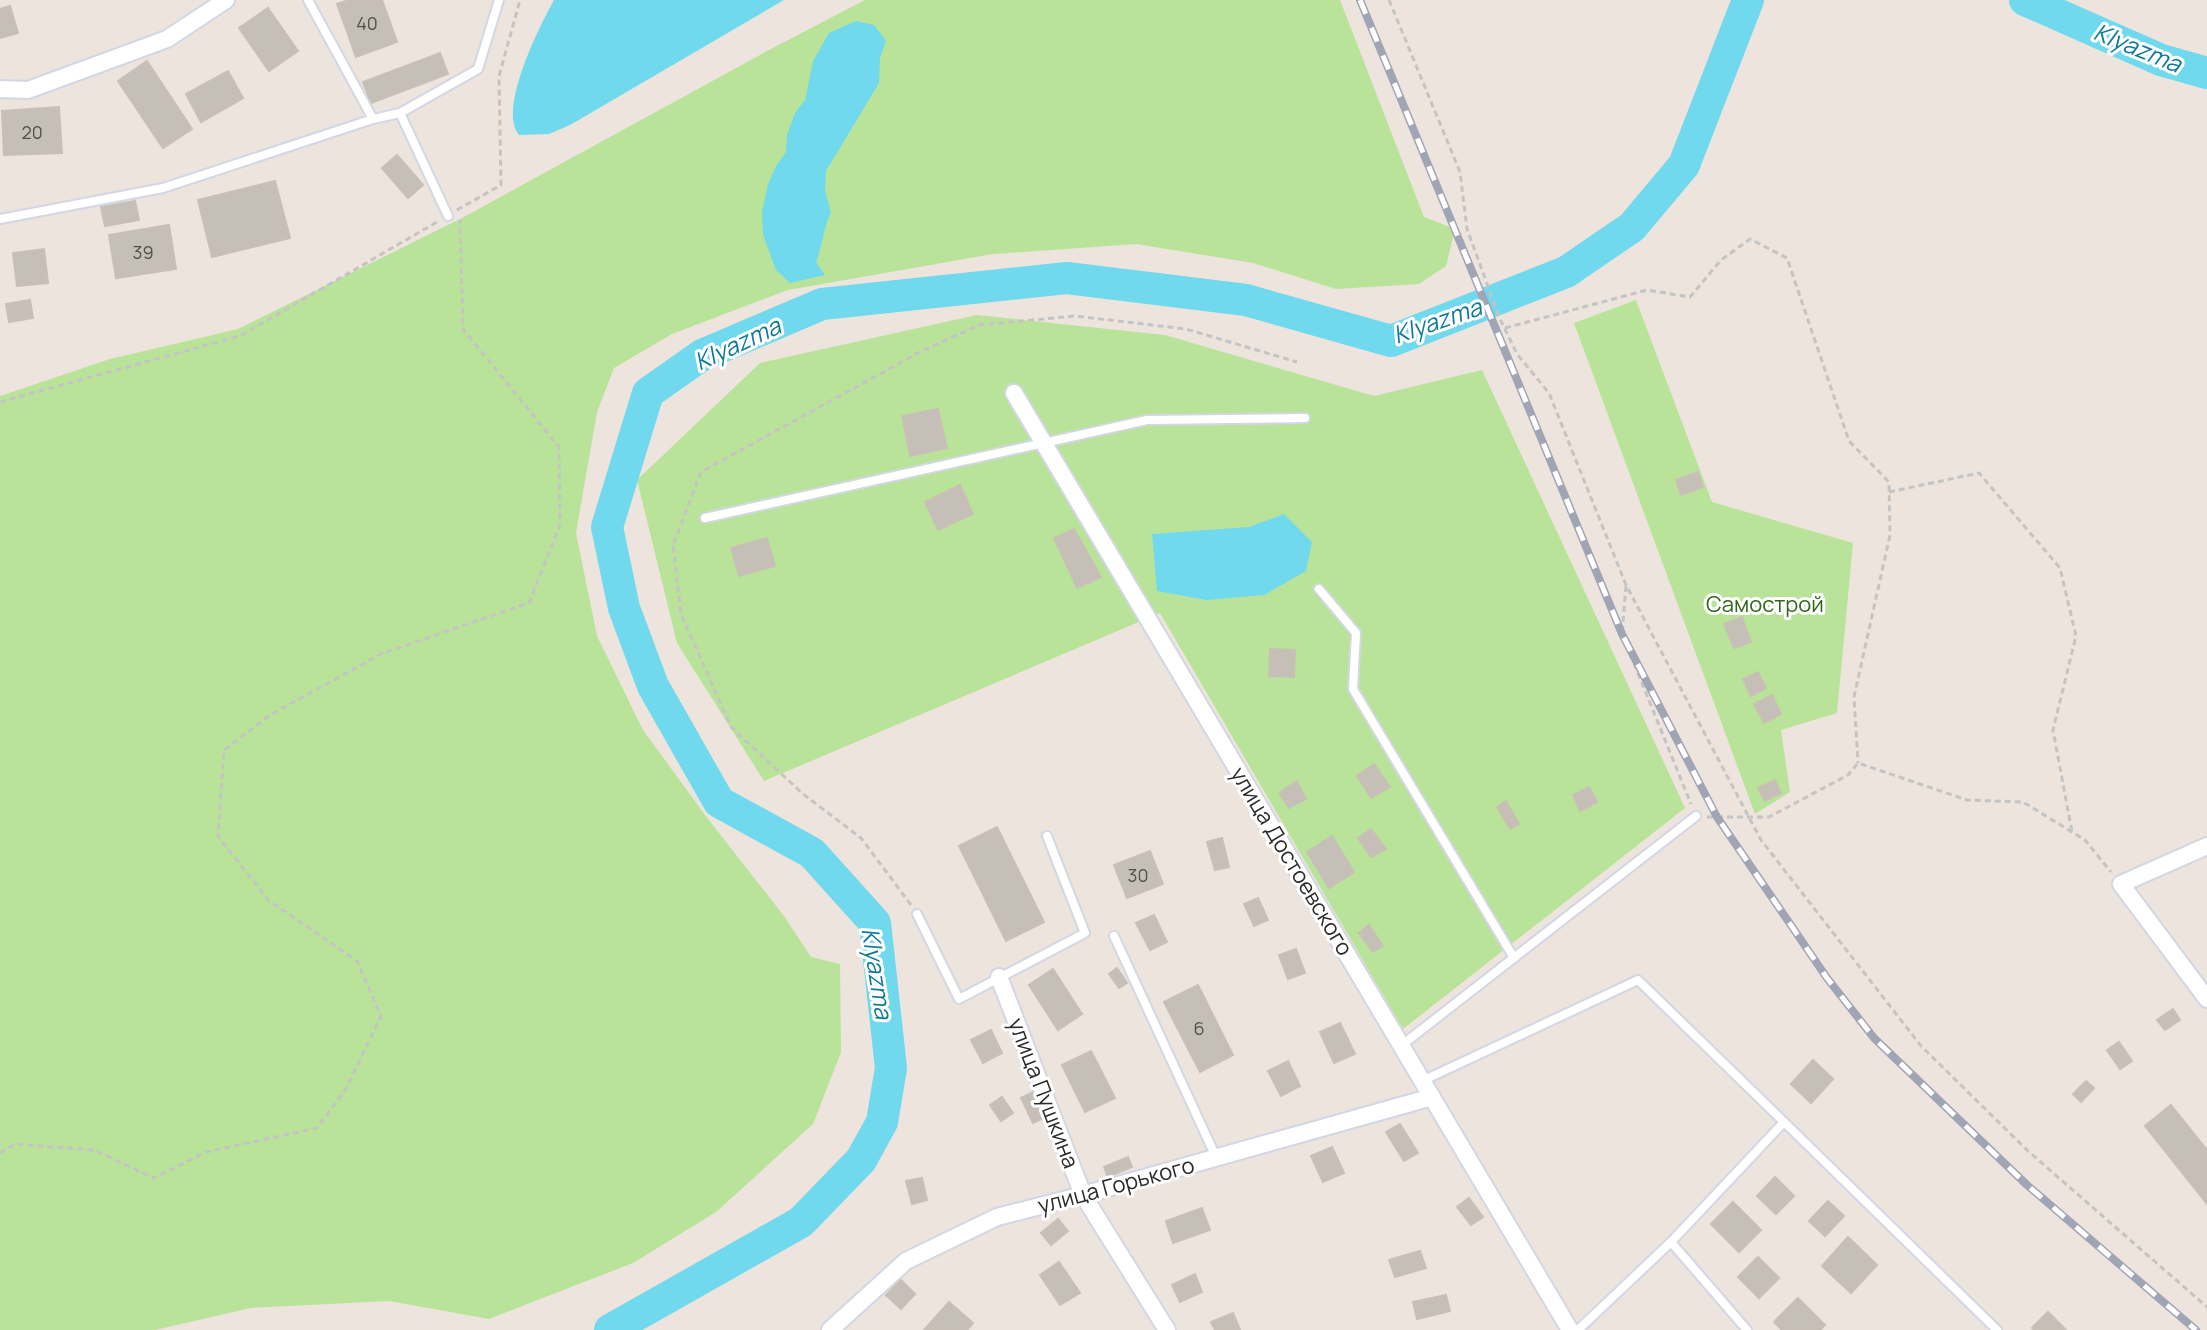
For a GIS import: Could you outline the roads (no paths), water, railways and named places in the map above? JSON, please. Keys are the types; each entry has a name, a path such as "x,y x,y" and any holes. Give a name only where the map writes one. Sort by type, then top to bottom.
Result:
{"street":[{"path":"0,89 28,90 167,39 226,0"},
{"name":"улица Достоевского","path":"1014,393 1570,1330"},
{"path":"2207,846 2121,884 2207,999"},
{"name":"улица Пушкина","path":"999,977 1083,1195 1167,1330"},
{"name":"улица Горького","path":"830,1330 906,1261 997,1217 1432,1097"}],"lane":[{"path":"308,0 373,119"},
{"path":"0,219 163,188 373,119 400,113 478,69 499,0"},
{"path":"400,113 448,216"},
{"path":"705,518 1147,420 1305,418"},
{"path":"1319,589 1356,633 1353,689 1514,958"},
{"path":"1402,1045 1696,816"},
{"path":"917,914 959,999 1085,933 1047,836"},
{"path":"1114,936 1216,1157"},
{"path":"1422,1081 1638,980 1997,1330"},
{"path":"1578,1330 1671,1242 1784,1122"},
{"path":"1671,1242 1747,1330"}],"water":[{"path":"554,0 784,0 570,125 549,134 519,135 513,107 517,88 531,47"},
{"path":"856,21 874,25 886,41 880,58 879,83 826,171 825,191 831,212 816,262 825,275 790,283 776,270 763,235 762,212 768,184 786,152 787,135 795,113 805,100 813,61 829,33"},
{"path":"1284,514 1312,542 1306,571 1264,595 1206,600 1157,591 1152,534 1249,527"}],"waterway":[{"name":"Klyazma","path":"610,1330 801,1222 861,1160 882,1122 891,1068 875,923 812,853 719,802 653,686 624,608 607,527 648,393 702,355 822,304 1067,278 1246,300 1391,341 1566,272 1632,227 1684,165 1748,0"},
{"name":"Klyazma","path":"2025,0 2161,60 2207,73"}],"railway":[{"path":"1360,0 1622,634 1717,817 1827,978 1874,1038 2027,1185 2196,1330"}],"park label":[{"name":"Самострой","path":"1765,604"}]}
